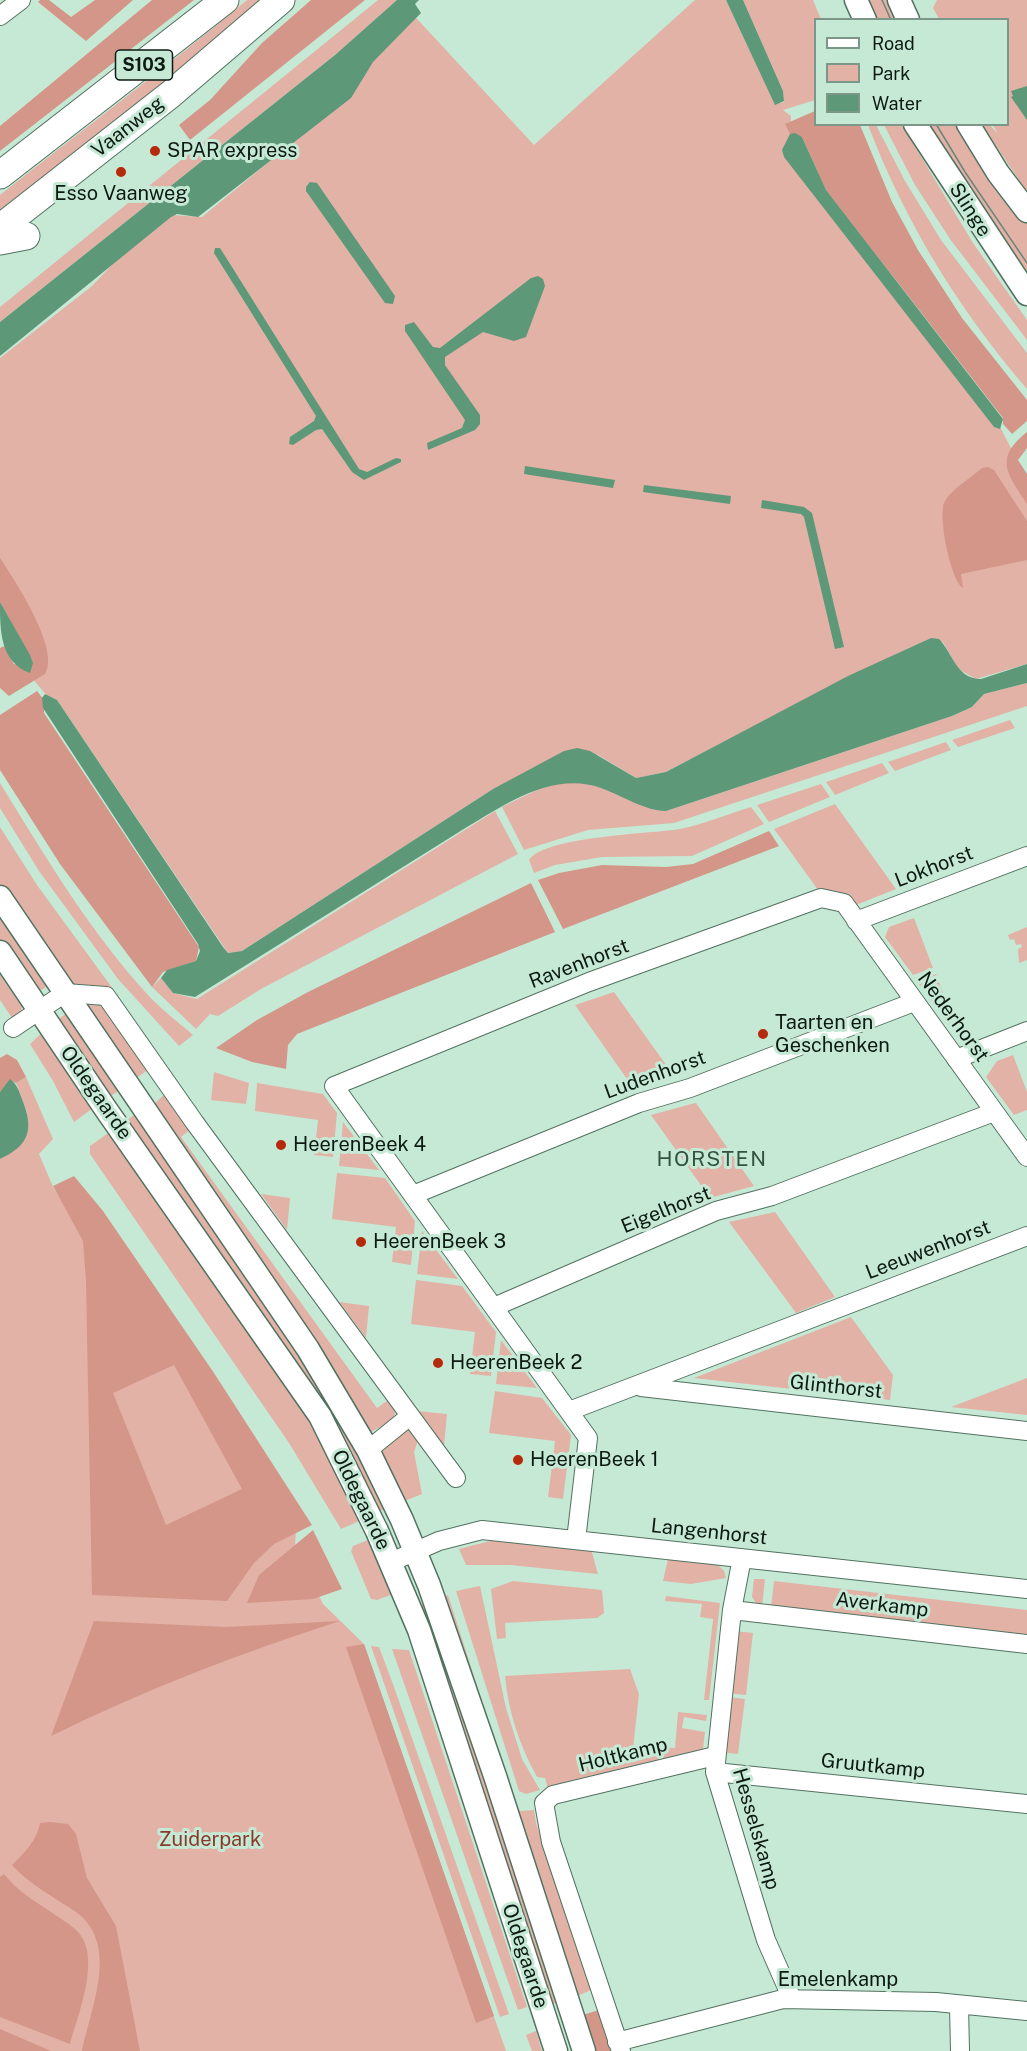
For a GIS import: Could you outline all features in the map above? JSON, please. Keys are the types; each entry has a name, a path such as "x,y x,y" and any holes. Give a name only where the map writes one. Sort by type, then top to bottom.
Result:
{"highway":[{"name":"Vaanweg","path":"0,175 225,0"},
{"name":"Vaanweg","path":"0,228 171,94 281,0"},
{"path":"154,127 171,94"},
{"path":"0,241 26,236"}],"main road":[{"path":"856,0 864,18"},
{"path":"899,0 907,18"},
{"name":"Slinge","path":"916,126 1027,294"},
{"path":"969,126 998,173 1027,211"},
{"name":"Oldegaarde","path":"0,897 302,1339 368,1450 415,1551 495,1776 585,2051"},
{"name":"Oldegaarde","path":"0,952 320,1416 391,1562 419,1630 556,2051"}],"street":[{"path":"0,16 21,0"},
{"name":"Lokhorst","path":"856,921 1027,856"},
{"name":"Ravenhorst","path":"413,1195 334,1086 589,982 820,898 843,903"},
{"name":"Nederhorst","path":"843,903 1027,1157"},
{"path":"13,1028 65,993 106,996 195,1123 456,1478"},
{"name":"Ludenhorst","path":"413,1195 639,1103 690,1088 914,1002"},
{"path":"956,1059 1027,1031"},
{"name":"Eigelhorst","path":"494,1307 716,1212 772,1196 994,1112"},
{"path":"413,1195 588,1438 576,1540"},
{"name":"Leeuwenhorst","path":"846,1305 1027,1236"},
{"name":"Glinthorst","path":"568,1411 639,1386 846,1305"},
{"name":"Glinthorst","path":"639,1386 1027,1431"},
{"name":"Oldegaarde","path":"368,1450 410,1416"},
{"name":"Langenhorst","path":"391,1562 439,1541 482,1530 1027,1589"},
{"name":"Hesselskamp","path":"742,1558 732,1610 715,1764 766,1940 792,1999"},
{"name":"Averkamp","path":"732,1610 1027,1644"},
{"name":"Holtkamp","path":"619,2046 551,1842 544,1803 553,1795 715,1764"},
{"name":"Gruutkamp","path":"715,1764 1027,1804"},
{"name":"Emelenkamp","path":"619,2046 773,2001 792,1999 936,2002 1027,2011"},
{"path":"959,2006 960,2051"}],"green space":[{"path":"247,0 262,0 0,215 0,195"},
{"path":"378,0 397,0 335,55 0,322 0,307"},
{"path":"695,0 726,0 775,104 784,102 783,91 743,0 813,0 821,18 814,18 814,100 783,110 791,116 790,134 998,423 1027,479 1027,664 976,679 958,669 943,642 931,638 846,678 666,772 636,778 598,755 493,789 242,951 228,953 57,700 47,696 28,673 22,639 0,602 0,358 92,286 143,232 172,215 202,217 345,99 407,8 534,145"},
{"path":"861,0 893,0 902,18 870,18"},
{"path":"937,0 1027,0 1027,192 983,126 991,126 998,134 994,126 1009,126 1009,18 938,18 933,8"},
{"path":"868,126 877,126 905,181 941,240 1027,353 1027,389 979,328 936,264 883,161"},
{"path":"885,126 903,126 973,243 1027,320 1027,340 950,239 915,185"},
{"path":"925,126 961,126 1027,221 1027,288"},
{"path":"1027,683 1027,706 674,823 588,830 524,850 502,807 545,787 572,782 596,786 666,811 952,716 972,707 984,694"},
{"path":"1010,720 1015,728 958,747 952,740"},
{"path":"946,742 951,750 895,771 888,762"},
{"path":"882,763 889,773 835,795 826,782"},
{"path":"0,783 69,893 107,946 148,995 193,1035 179,1046 118,979 39,871 0,808"},
{"path":"821,784 830,797 769,822 757,805"},
{"path":"835,804 896,889 851,907 834,892 821,894 774,829"},
{"path":"751,807 764,824 692,856 602,857 555,865 534,873 529,860 539,852 555,846 599,837 680,829"},
{"path":"495,811 518,854 261,989 218,1016 210,1014 196,1029 152,987 161,978 173,993 197,999"},
{"path":"0,827 37,885 113,989 65,984 0,888"},
{"path":"0,907 48,977 45,988 37,992 0,942"},
{"path":"914,918 933,968 913,975 885,937 889,927"},
{"path":"1027,927 1027,960 1019,963 1018,949 1022,947 1021,944 1016,945 1014,939 1010,940 1008,935"},
{"path":"936,974 955,1027 951,1028 917,981"},
{"path":"0,975 22,1007 21,1013 12,1018 0,1000"},
{"path":"614,992 674,1076 634,1089 575,1005"},
{"path":"95,999 101,1000 149,1069 131,1082 81,1009"},
{"path":"67,1013 123,1088 106,1099 57,1020"},
{"path":"46,1029 97,1105 74,1122 53,1081 30,1044"},
{"path":"1013,1055 1027,1092 1027,1110 1014,1115 986,1077 997,1061"},
{"name":"Zuiderpark","path":"0,1063 28,1115 16,1083 26,1077 53,1139 39,1154 54,1189 296,1530 295,1547 323,1604 364,1644 506,2051 0,2051"},
{"path":"214,1072 249,1083 246,1104 211,1100"},
{"path":"257,1083 323,1094 337,1113 333,1157 314,1155 318,1120 255,1111"},
{"path":"166,1093 191,1129 181,1137 377,1408 388,1400 396,1410 393,1420 369,1433 154,1104"},
{"path":"696,1103 754,1186 710,1198 651,1115"},
{"path":"138,1112 313,1366 389,1507 375,1513 123,1123"},
{"path":"343,1122 379,1170 339,1166"},
{"path":"114,1129 315,1425 364,1519 341,1529 289,1443 90,1154 90,1146"},
{"path":"337,1173 385,1178 415,1221 411,1265 392,1262 396,1227 332,1219"},
{"path":"261,1194 290,1198 287,1230"},
{"path":"775,1212 835,1297 796,1313 729,1222"},
{"path":"422,1231 458,1279 417,1274"},
{"path":"416,1280 462,1286 496,1332 491,1376 470,1374 475,1332 411,1324"},
{"path":"339,1302 369,1306 366,1338"},
{"path":"851,1317 893,1375 890,1400 694,1378"},
{"path":"501,1340 537,1388 496,1384"},
{"path":"1027,1378 1027,1415 951,1407"},
{"path":"495,1391 542,1398 571,1435 563,1499 548,1497 555,1441 489,1433"},
{"path":"417,1411 447,1414 444,1446"},
{"path":"411,1426 419,1437 414,1452 422,1494 400,1503 382,1456 384,1447"},
{"path":"373,1538 396,1593 377,1600 371,1599 351,1551 353,1546"},
{"path":"511,1540 591,1549 598,1574 510,1565 466,1565 459,1549 490,1541"},
{"path":"668,1559 716,1563 724,1571 726,1578 691,1584 663,1581"},
{"path":"754,1579 765,1579 762,1607 758,1606 752,1597"},
{"path":"513,1581 602,1590 604,1613 597,1618 505,1623 506,1638 497,1639 491,1589"},
{"path":"774,1581 1027,1610 1027,1637 771,1607"},
{"path":"480,1586 506,1708 522,1759 540,1790 526,1794 519,1791 456,1591"},
{"path":"448,1595 515,1804 520,1811 534,1810 536,1823 591,1990 573,1998 440,1598"},
{"path":"666,1596 720,1603 709,1700 704,1700 713,1619 700,1617 702,1604 665,1601"},
{"path":"429,1602 561,2001 547,2006 414,1607"},
{"path":"734,1631 753,1633 746,1695 727,1693"},
{"path":"371,1646 379,1647 394,1687 509,2014 500,2017"},
{"path":"392,1649 409,1650 527,2007 518,2010"},
{"path":"630,1669 639,1694 633,1749 661,1752 662,1747 675,1748 678,1712 707,1715 706,1721 684,1717 682,1728 705,1732 703,1749 548,1789 545,1778 537,1777 520,1741 509,1703 505,1676"},
{"path":"727,1697 745,1699 738,1754 721,1752"},
{"path":"536,2031 542,2051 532,2051 526,2035"}],"shaded area":[{"path":"49,0 71,17 95,0 133,0 86,41 38,2"},
{"path":"152,0 194,0 0,151 0,126"},
{"path":"311,0 365,0 190,140 179,125 210,100 262,43"},
{"path":"814,111 814,126 860,126 892,202 918,250 962,318 1027,400 1027,421 1012,434 1003,424 1003,418 826,190 802,137 790,134 785,124"},
{"path":"1027,432 1027,448 1018,460 1027,474 1027,504 1010,475 1007,459 1010,450"},
{"path":"988,467 994,470 1027,521 1027,560 961,574 963,588 958,583 950,562 944,534 944,503 961,484 982,468"},
{"path":"0,558 34,615 47,649 48,663 45,674 9,696 0,688 0,648 4,646 14,664 30,668 32,660 0,602"},
{"path":"37,691 44,700 44,713 199,947 196,961 163,972 152,987 60,864 0,770 0,715"},
{"path":"769,831 779,846 563,929 538,880 559,873 602,865 666,867 693,864"},
{"path":"531,883 555,932 297,1034 288,1045 286,1069 252,1062 216,1048 257,1020 308,992"},
{"path":"7,1054 17,1060 26,1077 16,1083 10,1080 0,1092 0,1058"},
{"path":"74,1176 103,1211 214,1373 312,1525 274,1544 254,1563 227,1601 92,1595 86,1280 83,1241 53,1186","holes":["174,1365 242,1489 166,1525 113,1393"]},
{"path":"313,1530 342,1589 313,1599 247,1603 259,1575"},
{"path":"94,1621 226,1627 340,1621 193,1673 51,1736"},
{"path":"364,1644 494,2016 476,2023 346,1647"},
{"path":"40,1823 68,1824 76,1834 87,1878 116,1926 140,2051 82,2051 99,1977 100,1959 97,1941 89,1925 76,1912 34,1885 12,1865 33,1841"},
{"path":"4,1874 27,1896 74,1928 84,1941 88,1954 86,1985 70,2044 0,2017 0,1877"},
{"path":"599,2010 613,2051 591,2051 579,2016"},
{"path":"0,2029 51,2051 0,2051"}],"water":[{"path":"397,0 419,0 415,4 421,13 373,62 351,98 198,217 177,214 171,217 0,356 0,322 335,55"},
{"path":"726,0 743,0 783,91 784,101 775,105"},
{"path":"1027,86 1027,120 1011,97 1013,96 1011,91"},
{"path":"795,133 802,137 826,190 1003,419 1000,429 994,427 784,157 782,150 790,134"},
{"path":"310,182 317,183 395,296 393,304 385,303 306,191"},
{"path":"215,248 220,248 359,469 367,472 396,458 401,459 401,462 364,480 352,472 322,429 316,430 293,445 289,444 290,437 314,421 316,416 214,253"},
{"path":"538,276 543,279 545,286 526,337 514,341 483,332 445,357 445,365 480,415 480,424 475,430 428,450 427,443 462,428 465,420 405,331 405,325 414,322 433,347 440,348 531,278"},
{"path":"525,466 615,480 613,488 524,474"},
{"path":"644,485 731,496 730,504 643,492"},
{"path":"762,500 804,507 812,513 844,647 835,649 804,517 801,514 761,508"},
{"path":"0,602 30,655 33,663 30,673 20,668 7,653 0,624"},
{"path":"931,638 939,639 960,670 966,675 981,679 1027,664 1027,683 984,694 972,707 952,716 666,811 650,808 601,788 582,784 545,787 492,812 195,997 173,993 161,978 167,970 196,961 200,951 198,944 43,708 42,698 45,694 57,700 228,953 242,951 493,789 564,751 577,748 590,751 636,778 666,772 848,676"},
{"path":"10,1079 16,1085 26,1110 27,1135 18,1148 0,1159 0,1092"}],"tram line":[{"path":"882,0 890,18"},
{"path":"937,126 965,172 1027,263"}],"place":[{"name":"SPAR express","path":"155,151"},
{"name":"Esso Vaanweg","path":"121,172"},
{"name":"Taarten en Geschenken","path":"763,1034"},
{"name":"HeerenBeek 4","path":"281,1145"},
{"name":"HeerenBeek 3","path":"361,1242"},
{"name":"HeerenBeek 2","path":"438,1363"},
{"name":"HeerenBeek 1","path":"518,1460"}],"district":[{"name":"HORSTEN","path":"712,1160"}]}
